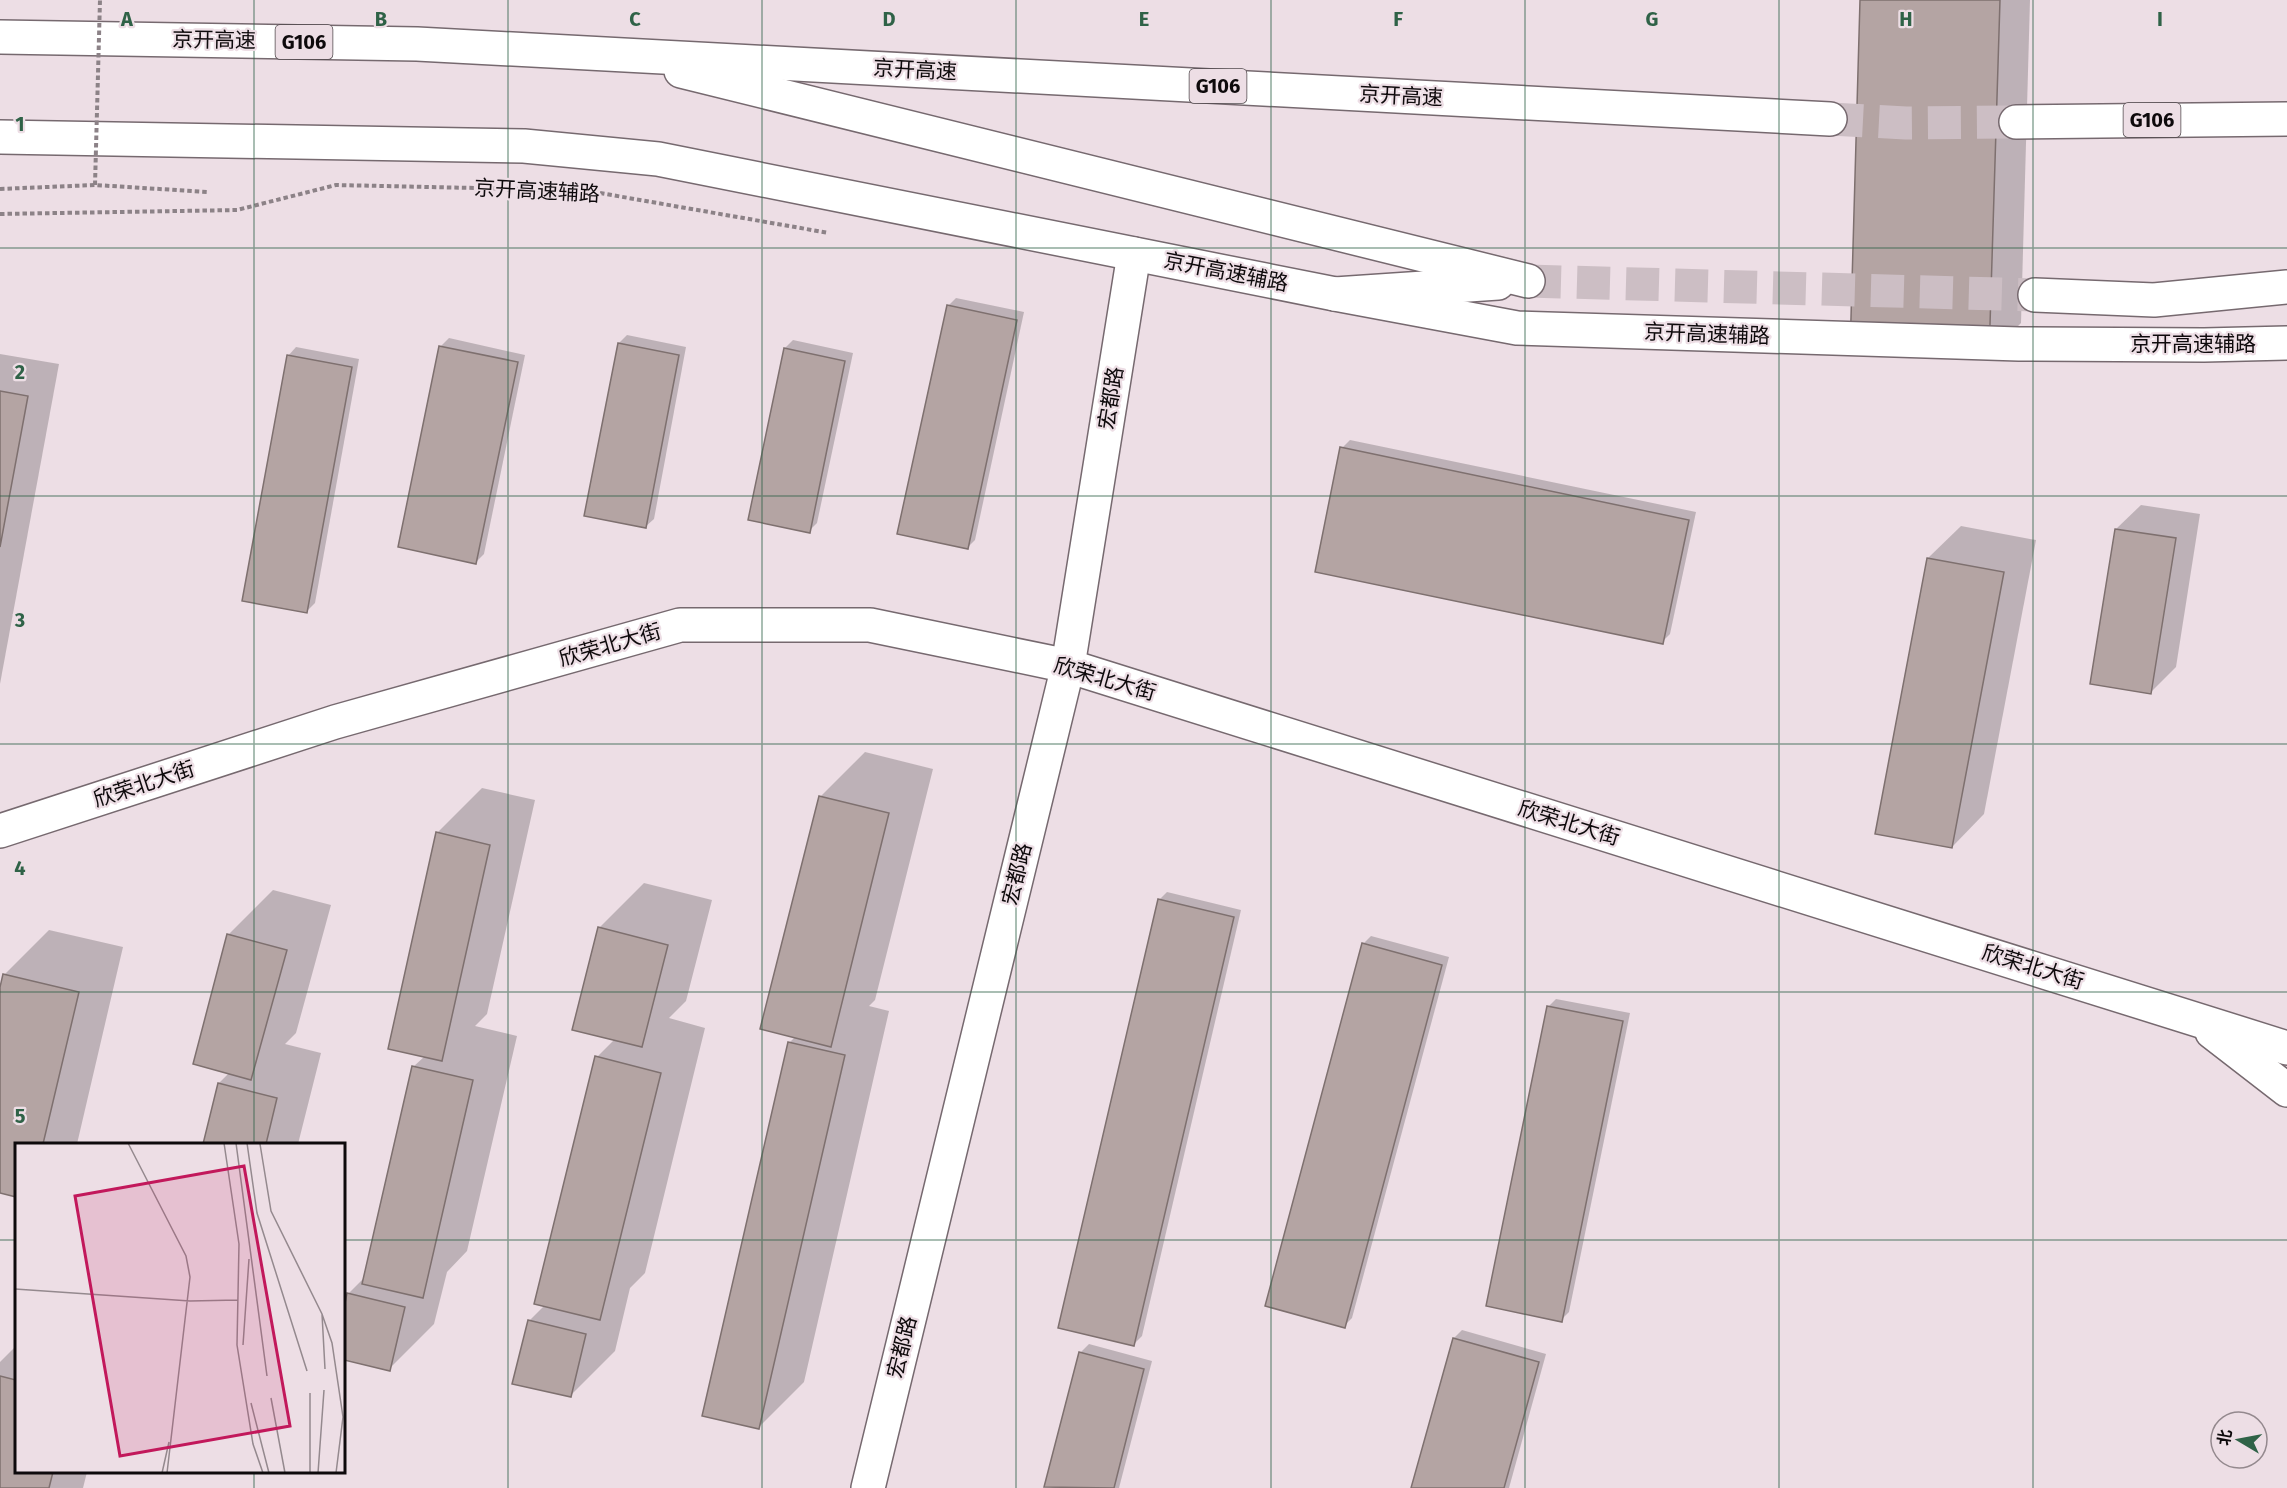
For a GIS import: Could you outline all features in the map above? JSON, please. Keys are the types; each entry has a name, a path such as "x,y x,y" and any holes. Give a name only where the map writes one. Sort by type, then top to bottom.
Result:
{"main road":[{"name":"京开高速","path":"0,37 417,44 1830,119"},
{"path":"607,53 1528,281 1335,294"},
{"name":"G106","path":"2016,122 2287,119"},
{"name":"京开高速辅路","path":"0,137 524,146 658,159 1517,328 2019,344 2287,343"},
{"name":"宏都路","path":"868,1488 1068,666 1134,254"},
{"path":"2035,295 2154,300 2287,287"},
{"name":"欣荣北大街","path":"0,831 335,722 680,625 870,626 1068,666 2287,1048"},
{"name":"欣荣北大街","path":"2194,1018 2287,1090"}],"path":[{"path":"95,185 100,0"},
{"path":"0,189 95,185 208,192"},
{"name":"京开高速辅路","path":"0,214 237,210 336,185 572,190"},
{"name":"京开高速辅路","path":"595,192 836,234"}],"building":[{"path":"1860,0 2000,0 1989,357 1850,353"},
{"path":"947,305 1017,320 968,549 897,534"},
{"path":"618,343 679,355 646,528 584,516"},
{"path":"439,346 518,362 476,564 398,547"},
{"path":"784,348 845,361 810,533 748,520"},
{"path":"287,355 352,367 307,613 242,601"},
{"path":"0,391 28,396 0,547"},
{"path":"1340,447 1689,520 1663,644 1315,572"},
{"path":"2115,529 2176,538 2151,694 2090,684"},
{"path":"1927,558 2004,572 1952,848 1875,834"},
{"path":"819,796 889,813 831,1047 760,1029"},
{"path":"436,832 490,845 442,1061 388,1049"},
{"path":"1158,899 1234,917 1134,1346 1058,1328"},
{"path":"598,927 668,945 642,1047 572,1030"},
{"path":"227,934 287,950 251,1080 193,1064"},
{"path":"1362,943 1442,965 1345,1328 1265,1306"},
{"path":"3,974 79,992 43,1143 15,1143 15,1197 0,1193 0,987"},
{"path":"1547,1006 1623,1021 1562,1322 1486,1306"},
{"path":"788,1042 845,1055 759,1429 702,1416"},
{"path":"595,1056 661,1073 600,1320 534,1304"},
{"path":"412,1066 473,1080 423,1298 362,1284"},
{"path":"218,1083 277,1098 266,1143 203,1143"},
{"path":"347,1293 405,1307 390,1371 345,1360"},
{"path":"528,1320 586,1334 571,1397 512,1384"},
{"path":"1453,1338 1539,1362 1504,1488 1411,1488"},
{"path":"1079,1352 1144,1369 1114,1488 1044,1487"},
{"path":"0,1376 15,1380 15,1473 53,1473 49,1488 0,1488"}],"tunnel":[{"path":"1830,119 1906,123 2016,122"},
{"path":"1528,281 2035,295"}]}
